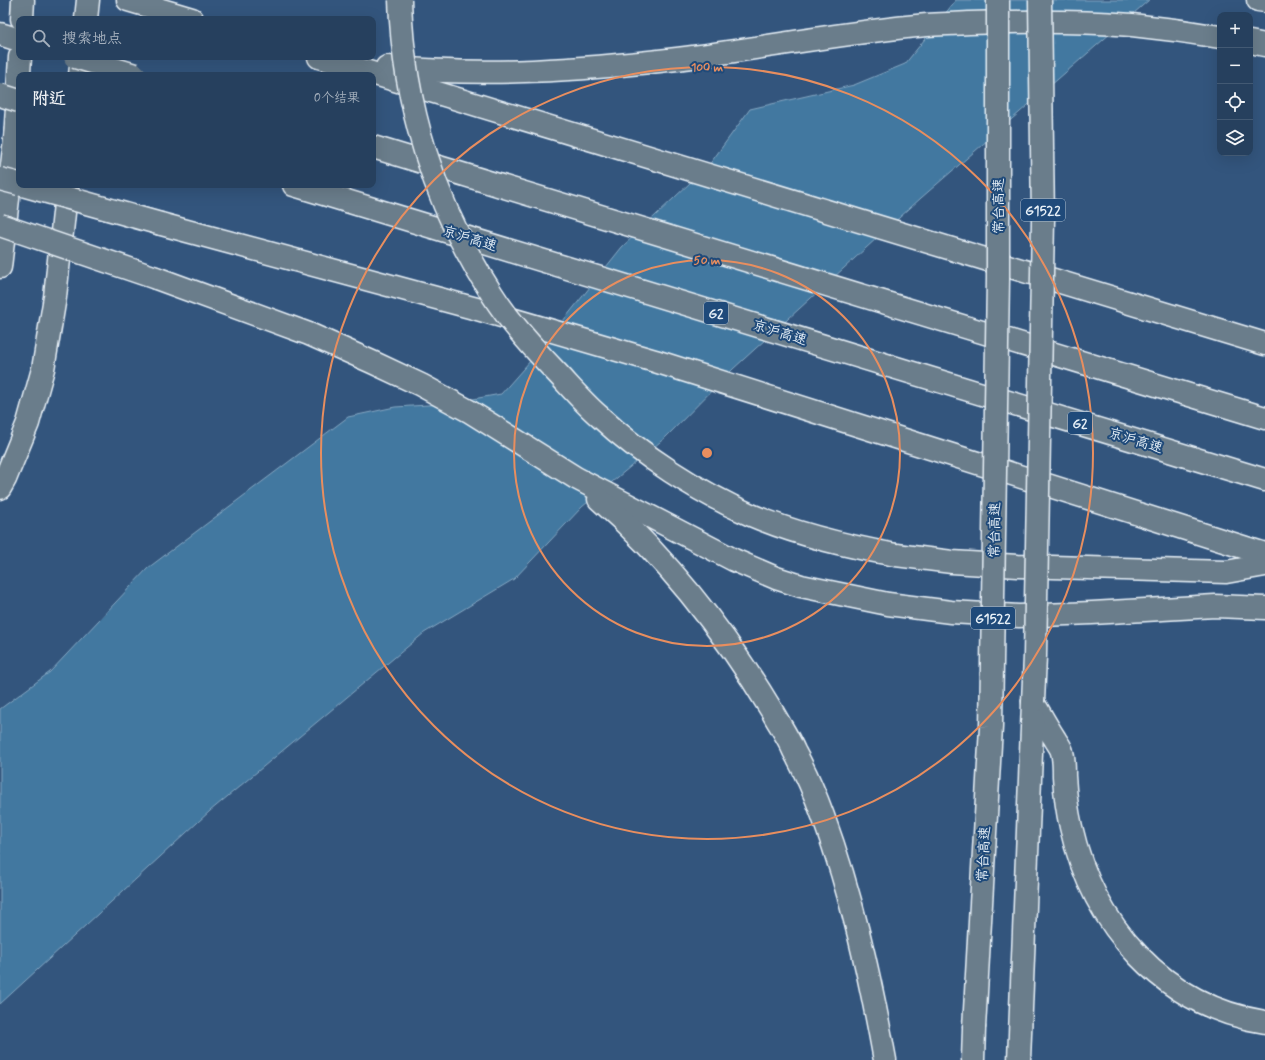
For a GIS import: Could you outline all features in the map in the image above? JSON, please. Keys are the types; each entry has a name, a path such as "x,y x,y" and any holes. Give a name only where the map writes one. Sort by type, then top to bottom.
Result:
{"main road":[{"path":"22,16 23,0"},
{"path":"31,16 34,0"},
{"path":"86,16 88,0"},
{"path":"128,0 182,16"},
{"path":"400,0 403,51 418,130 427,160 461,241 492,295 510,320 537,351 582,400 619,434 664,466 718,499 750,515 802,534 896,556 952,562 1018,566 1226,572 1265,565"},
{"name":"常台高速","path":"973,1060 978,943 991,727 998,279 998,0"},
{"name":"G1522","path":"1019,1060 1035,648 1043,220 1040,0"},
{"path":"1258,0 1265,1"},
{"path":"329,60 395,68 452,71 519,72 567,70 676,59 834,36 929,25 1003,22 1074,22 1133,25 1217,37"},
{"path":"0,34 16,39"},
{"path":"1253,43 1265,45"},
{"path":"19,72 20,60"},
{"path":"24,72 26,60"},
{"path":"80,72 82,60"},
{"path":"85,60 125,72"},
{"path":"329,60 368,72"},
{"path":"376,74 1265,344"},
{"path":"0,95 16,100"},
{"path":"15,140 16,123"},
{"path":"0,267 16,133"},
{"path":"376,148 1265,418"},
{"path":"0,179 16,183"},
{"path":"33,188 477,309 655,362 1265,554"},
{"path":"0,488 28,423 43,369 55,297 67,188"},
{"name":"京沪高速","path":"304,188 1265,480"},
{"path":"0,225 156,278 309,334 372,362 421,385 469,411 576,478 734,560 759,571 801,586 888,604 951,612 1019,616 1215,606 1265,608"},
{"path":"576,478 619,516 656,554 689,593 720,632 742,664 794,750 822,815 846,889 865,958 885,1060"},
{"path":"1033,702 1062,751 1066,796 1071,827 1077,849 1093,891 1119,935 1145,964 1159,976 1197,1000 1238,1016 1265,1022"}],"water":[{"path":"956,0 1149,0 921,198 733,369 666,437 582,507 514,579 424,633 210,811 0,1004 0,709 50,672 148,568 348,417 395,407 445,404 501,394 539,351 622,247 709,165 750,109 854,85 905,64"}]}
